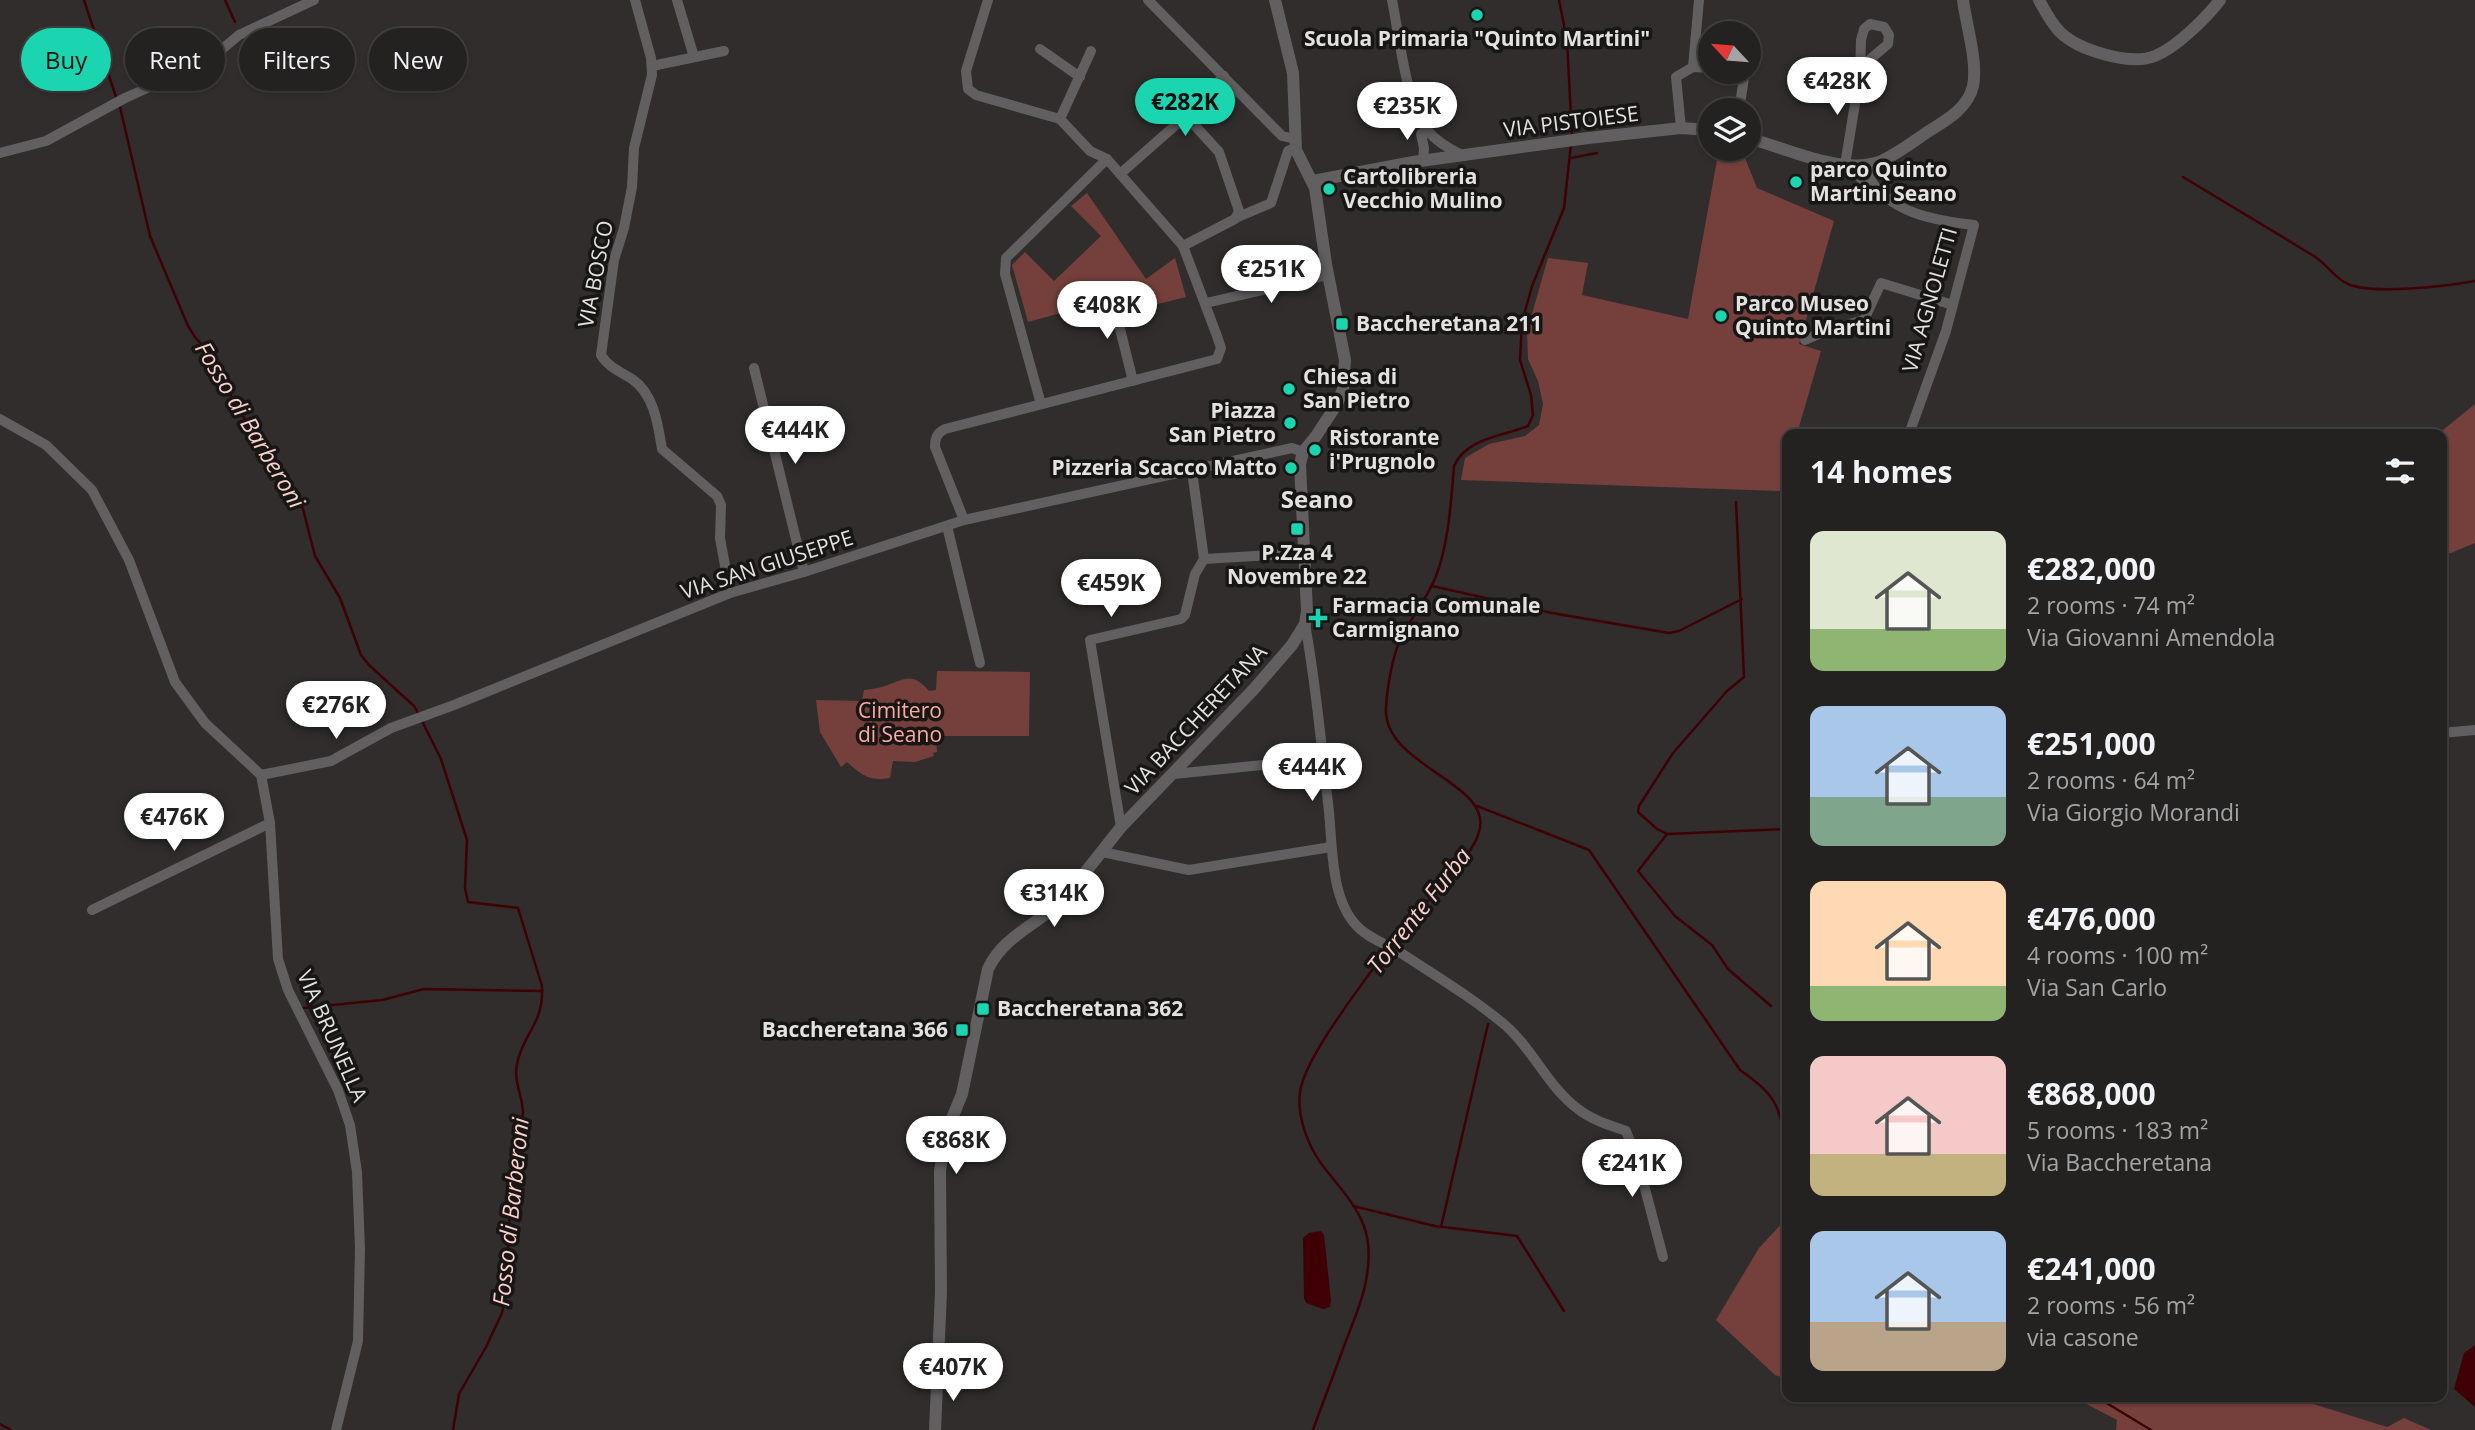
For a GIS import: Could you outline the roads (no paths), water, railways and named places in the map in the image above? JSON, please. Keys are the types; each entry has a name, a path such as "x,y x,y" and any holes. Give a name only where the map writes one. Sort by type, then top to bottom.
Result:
{"street":[{"path":"0,153 46,141 125,98 208,61 239,35 314,0"},
{"name":"VIA BOSCO","path":"635,0 652,66 634,148 632,187 627,214 614,260 601,355 609,365 639,385 644,392 656,413 662,449 718,496 721,505 720,538 730,593"},
{"path":"677,0 694,57"},
{"path":"964,520 935,447 938,432 1217,359 1221,348 1183,246 1107,159 1090,151 1060,120 976,95 968,89 965,81 968,61 988,0"},
{"path":"1148,0 1282,136 1295,144"},
{"path":"1275,0 1293,73 1295,144 1313,181 1345,360 1343,390 1337,404 1316,436 1299,451 1305,553 1305,624 1329,807 1331,847 1341,897 1357,927 1399,951 1488,1011 1516,1035 1559,1091 1577,1109 1598,1121 1626,1131 1638,1162 1663,1257"},
{"path":"1392,0 1413,103 1413,115 1424,148 1423,161"},
{"path":"1693,67 1699,0"},
{"path":"1761,142 1845,165 1866,165 1882,161 1943,122 1960,109 1969,97 1973,85 1974,72 1963,0"},
{"path":"2039,0 2060,32 2079,45 2103,54 2140,58 2154,56 2170,47 2220,0"},
{"path":"1040,49 1080,77"},
{"path":"652,66 724,51"},
{"path":"1060,120 1091,51"},
{"path":"1681,128 1676,77 1693,67 1698,67"},
{"path":"1845,165 1860,73"},
{"path":"1120,174 1186,116 1224,76"},
{"path":"1413,103 1427,130 1442,144 1462,155"},
{"path":"1186,116 1219,152 1238,214"},
{"name":"VIA PISTOIESE","path":"1313,181 1447,157 1565,141 1681,128 1698,129"},
{"path":"1421,134 1447,157"},
{"path":"1183,246 1238,214 1271,203 1289,151 1295,144"},
{"path":"1041,404 1004,262 1107,159"},
{"name":"VIA AGNOLETTI","path":"1845,165 1864,183 1912,212 1940,221 1974,225 1946,331 1911,429"},
{"name":"VIA AGNOLETTI","path":"1866,165 1874,185 1885,195"},
{"path":"1206,303 1328,275"},
{"path":"1805,340 1864,320 1881,283 1953,305"},
{"path":"1111,293 1133,381"},
{"path":"754,368 804,572"},
{"path":"0,419 46,445 92,490 129,560 169,671 180,691 205,723 261,775"},
{"name":"VIA SAN GIUSEPPE","path":"261,775 331,761 391,728 730,593 964,520 1292,448 1299,451"},
{"path":"1121,827 1090,640 1181,619 1185,615 1195,574 1204,559 1192,471"},
{"path":"947,526 980,663"},
{"path":"1204,559 1305,553"},
{"name":"VIA BACCHERETANA","path":"935,1430 941,1292 940,1171 947,1133 962,1094 988,969 993,958 1008,940 1065,898 1121,827 1255,689 1292,645 1305,624"},
{"path":"2447,732 2475,730"},
{"path":"1174,774 1322,759"},
{"name":"VIA BRUNELLA","path":"261,775 270,823 278,958 288,990 338,1090 350,1125 357,1172 360,1249 358,1341 336,1430"},
{"path":"92,910 270,823"},
{"path":"1102,852 1189,870 1331,847"}],"waterway":[{"name":"Fosso di Barberoni","path":"84,0 117,100"},
{"path":"225,0 235,22"},
{"name":"Torrente Furba","path":"1559,0 1567,40 1572,137"},
{"name":"Fosso di Barberoni","path":"120,107 150,236 188,326 219,364 236,409 261,436 275,469 303,509 315,556 340,598 361,655 418,713"},
{"name":"Torrente Furba","path":"1392,943 1468,853 1478,835 1480,817 1472,802 1402,746 1390,729 1386,708 1391,670 1402,636 1436,576 1449,521 1454,466 1467,449 1486,439 1528,426 1533,415 1531,395 1520,360 1522,322 1532,286 1564,208 1571,144"},
{"path":"1571,158 1597,153"},
{"path":"2183,177 2314,256 2348,284 2392,289 2475,281"},
{"path":"1736,502 1744,677 1727,691 1673,753 1639,806 1638,812 1667,834 1782,829"},
{"path":"1432,586 1552,613 1669,633 1679,631 1742,599"},
{"name":"Fosso di Barberoni","path":"421,719 441,759 467,840 465,888 468,902 518,908 542,986 540,1010 520,1053 516,1070 523,1113 510,1206 506,1294 502,1313 459,1394 453,1430"},
{"path":"1477,806 1589,850 1740,1070 1769,1095 1782,1126"},
{"path":"1667,834 1638,871 1675,916 1712,945 1728,969 1771,1006"},
{"name":"Torrente Furba","path":"1313,1430 1358,1308 1366,1283 1369,1257 1366,1231 1356,1210 1320,1162 1307,1138 1300,1110 1300,1092 1304,1077 1324,1039 1388,948"},
{"path":"303,1008 382,1000 424,989 542,991"},
{"path":"1441,1227 1488,1024"},
{"path":"1353,1206 1435,1226 1517,1236 1564,1311"},
{"path":"2105,1402 2151,1430"},
{"path":"0,1424 11,1430"}],"place":[{"name":"Scuola Primaria \"Quinto Martini\"","path":"1477,15"},
{"name":"parco Quinto Martini Seano","path":"1796,182"},
{"name":"Cartolibreria Vecchio Mulino","path":"1329,189"},
{"name":"Parco Museo Quinto Martini","path":"1721,316"},
{"name":"Baccheretana 211","path":"1342,324"},
{"name":"Chiesa di San Pietro","path":"1289,389"},
{"name":"Piazza San Pietro","path":"1290,423"},
{"name":"Ristorante i'Prugnolo","path":"1315,450"},
{"name":"Pizzeria Scacco Matto","path":"1291,468"},
{"name":"P.Zza 4 Novembre 22","path":"1297,529"},
{"name":"Farmacia Comunale Carmignano","path":"1318,618"},
{"name":"Baccheretana 362","path":"983,1009"},
{"name":"Baccheretana 366","path":"962,1030"}],"district":[{"name":"Seano","path":"1317,500"}],"park label":[{"name":"Cimitero di Seano","path":"900,723"}]}
